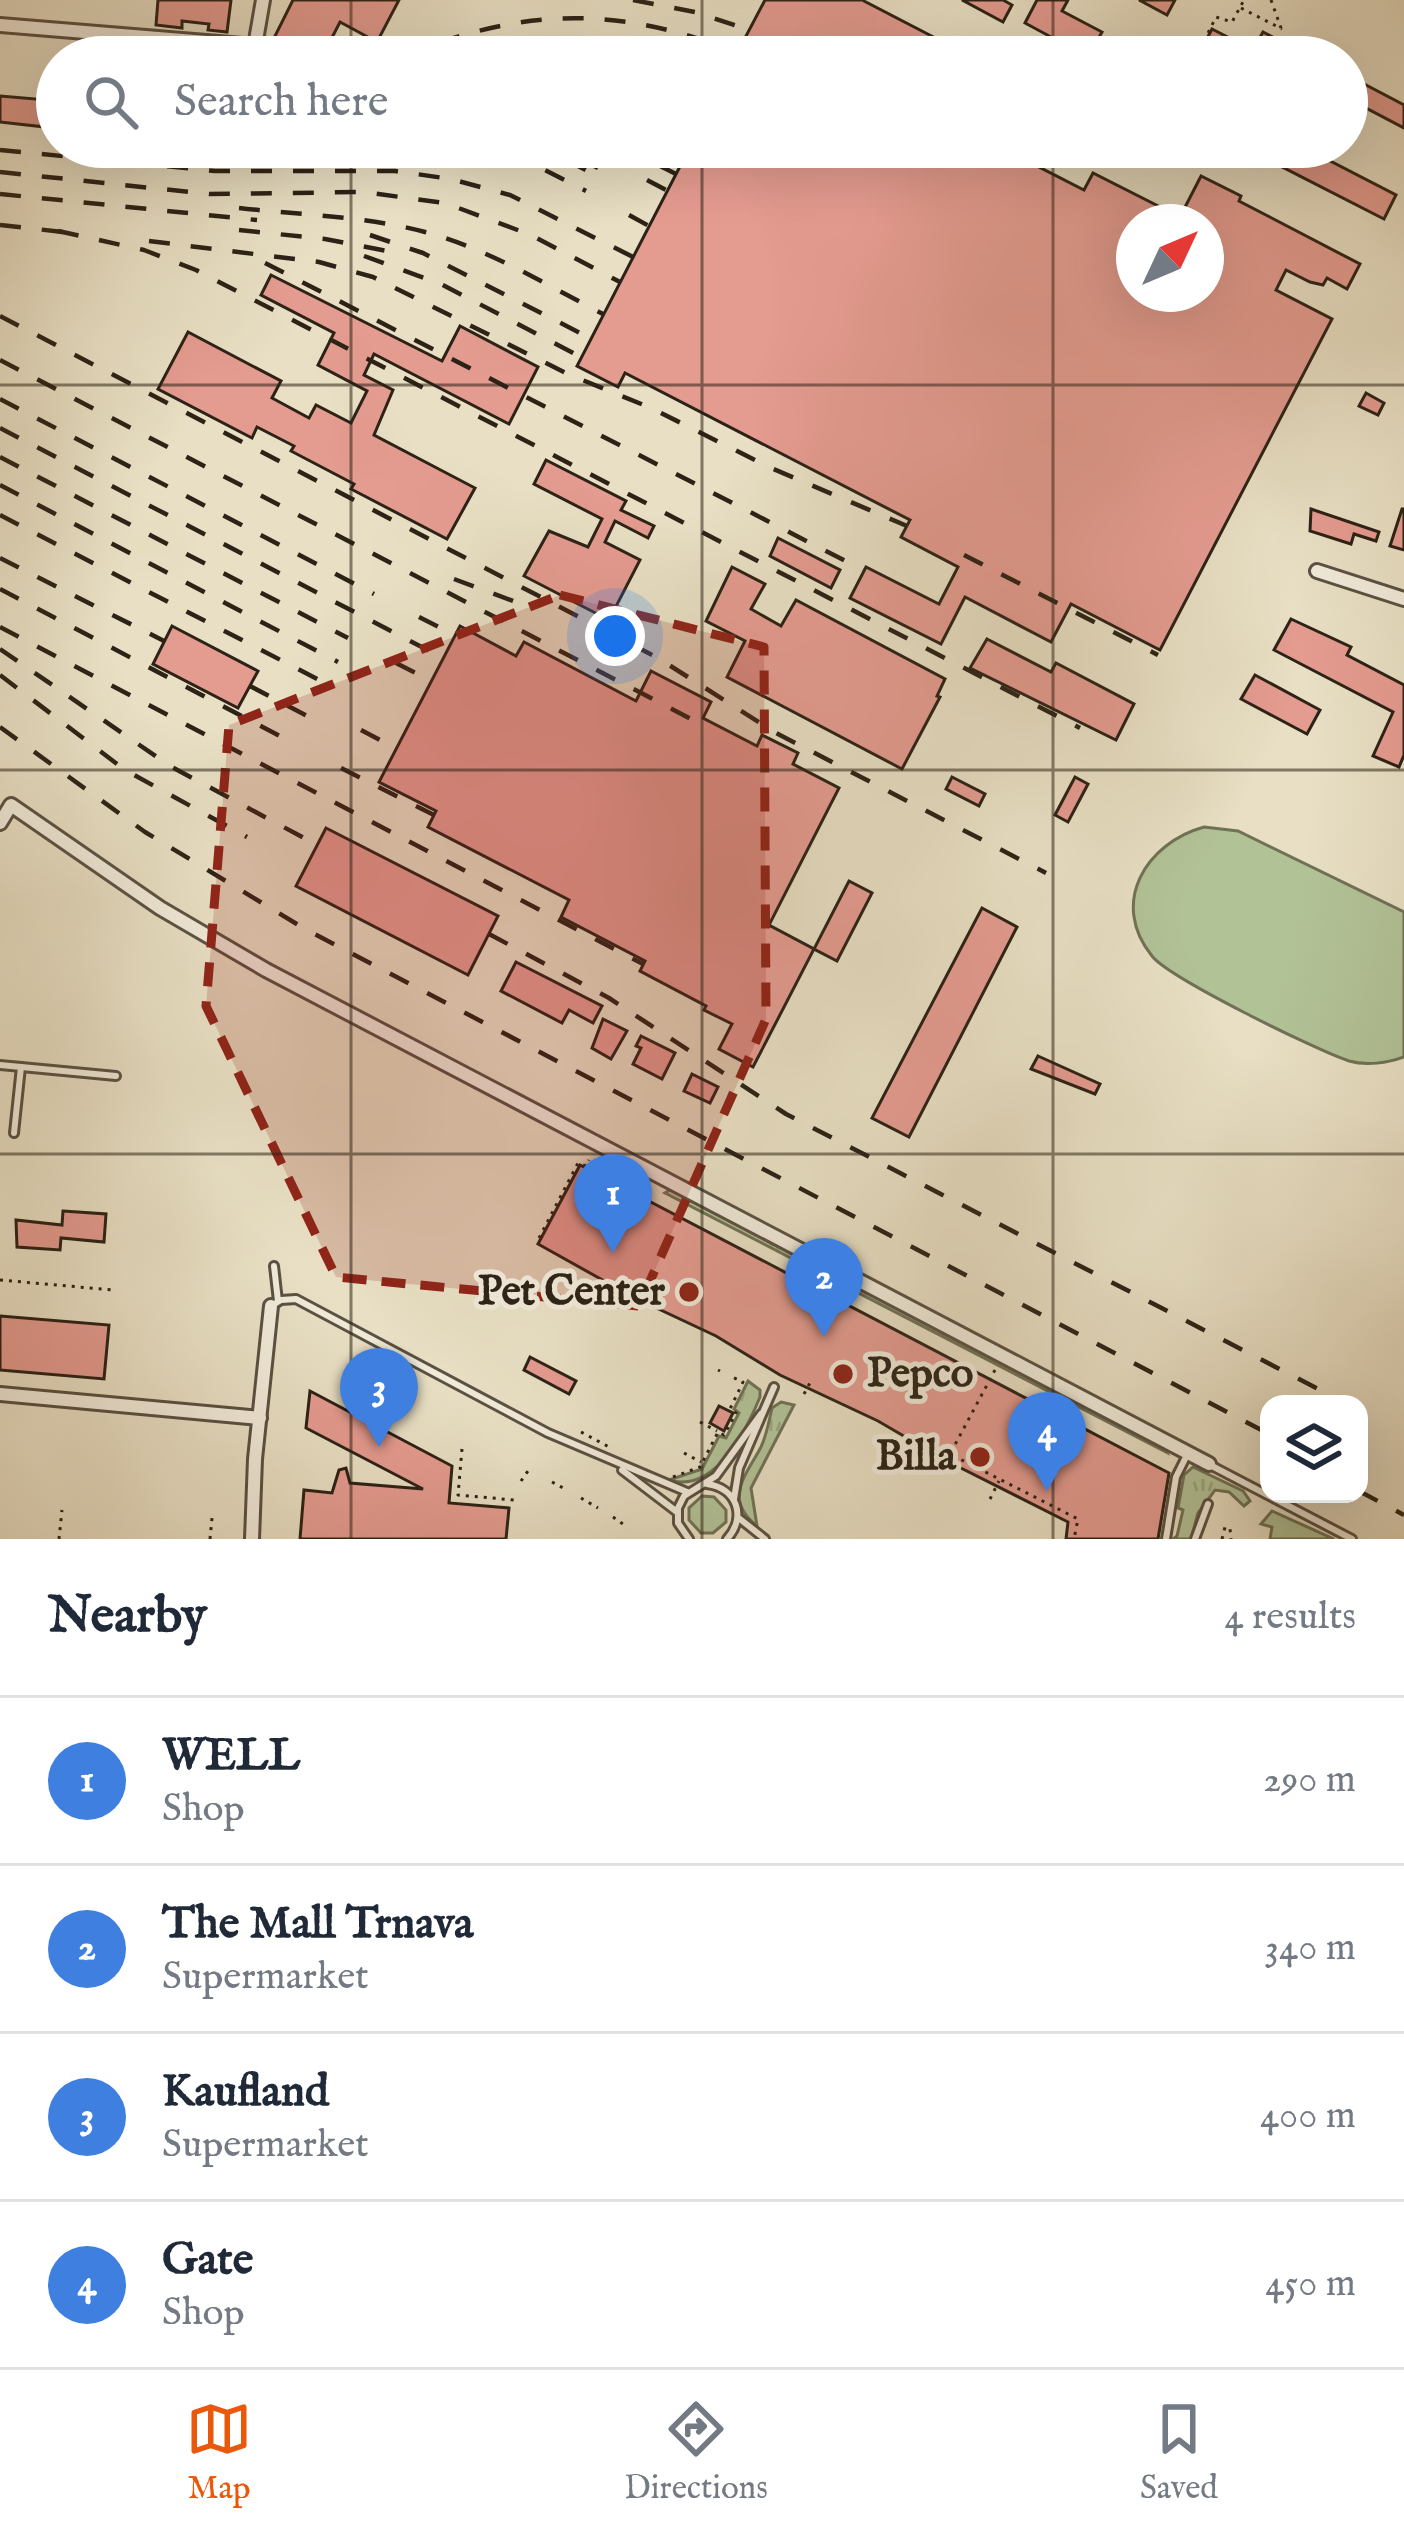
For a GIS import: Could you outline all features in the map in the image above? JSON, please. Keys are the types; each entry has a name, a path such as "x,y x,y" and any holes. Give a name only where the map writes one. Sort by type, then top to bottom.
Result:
{"street":[{"path":"257,36 263,0"},
{"path":"0,25 134,36"},
{"path":"1317,571 1404,599"},
{"path":"0,823 6,800 160,908 266,970 1209,1464"},
{"path":"252,1539 260,1418 275,1304"},
{"path":"0,1394 260,1418"}],"lane":[{"path":"0,1065 116,1076"},
{"path":"14,1132 21,1067"},
{"path":"274,1267 275,1304 296,1300 614,1464 687,1492"},
{"path":"732,1538 739,1517 736,1479 774,1387"},
{"path":"707,1484 761,1414"},
{"path":"1166,1539 1176,1477 1188,1454"},
{"path":"614,1464 677,1513 684,1537"},
{"path":"1209,1464 1352,1539"},
{"path":"677,1513 687,1492 707,1484 720,1486 734,1499"},
{"path":"1195,1539 1208,1504"},
{"path":"739,1517 766,1539"}],"path":[{"path":"1206,36 1216,17 1232,22 1244,0"},
{"path":"1240,8 1282,29 1270,0"},
{"path":"539,1238 578,1162 586,1166 589,1160"},
{"path":"0,1280 113,1290"},
{"path":"995,1370 950,1454 1078,1519 1074,1539"},
{"path":"700,1422 724,1435 736,1413 730,1409 743,1382 732,1377"},
{"path":"804,1394 811,1381"},
{"path":"580,1432 616,1450"},
{"path":"668,1477 700,1467 718,1432"},
{"path":"462,1448 458,1495 514,1500"},
{"path":"684,1453 703,1462"},
{"path":"521,1480 528,1470 535,1475"},
{"path":"990,1499 1000,1479"},
{"path":"552,1482 565,1489"},
{"path":"581,1498 598,1508"},
{"path":"59,1539 62,1510"},
{"path":"613,1517 623,1524"},
{"path":"210,1539 212,1518"},
{"path":"1222,1539 1225,1527 1231,1539"}],"highlighted area":[{"path":"560,595 764,647 766,1019 639,1306 336,1277 206,1006 229,725"}],"green space":[{"path":"1204,827 1238,831 1404,912 1404,1057 1363,1063 1332,1055 1214,996 1152,956 1134,916 1140,878 1165,846"},
{"path":"670,1190 1164,1449 1166,1452 665,1193"},
{"path":"748,1381 760,1390 760,1397 726,1457 701,1478 669,1480 702,1469 719,1436 726,1438"},
{"path":"781,1402 794,1405 751,1488 757,1526 739,1496 772,1408"},
{"path":"1193,1467 1243,1491 1250,1501 1244,1506 1229,1492 1215,1490 1198,1513 1191,1539 1173,1539 1183,1510 1178,1508 1184,1475"},
{"path":"702,1496 714,1497 726,1510 726,1522 713,1533 701,1533 689,1520 689,1508"},
{"path":"1272,1511 1334,1539 1270,1539 1272,1527 1261,1524"}],"building":[{"path":"158,0 231,0 227,32 182,21 182,28 156,25"},
{"path":"293,0 399,0 380,36 366,36 340,22 333,36 275,36"},
{"path":"765,0 862,0 931,36 746,36"},
{"path":"962,0 1003,0 1012,5 1003,22"},
{"path":"1037,0 1068,0 1062,11 1102,32 1100,36 1049,36 1025,23"},
{"path":"1139,0 1175,0 1167,15"},
{"path":"1368,86 1404,105 1404,128 1368,109"},
{"path":"0,96 36,99 36,126 0,122"},
{"path":"679,168 1041,168 1084,190 1093,173 1154,204 1116,204 1116,312 1224,312 1224,204 1187,204 1201,176 1360,264 1347,289 1327,278 1323,285 1286,270 1276,290 1332,319 1160,650 1071,604 1051,642 965,597 941,644 850,598 866,567 939,604 958,567 901,537 910,520 625,373 618,387 577,366"},
{"path":"1284,168 1344,168 1396,195 1384,219"},
{"path":"271,275 442,361 460,326 538,367 509,424 374,354 364,375 393,390 374,435 475,488 447,539 351,489 354,484 291,451 294,446 257,427 252,438 158,389 188,332 281,381 272,398 309,418 316,405 351,423 367,391 318,365 334,333 261,295"},
{"path":"1366,393 1384,403 1378,415 1359,406"},
{"path":"546,460 626,501 621,510 654,526 648,538 615,521 605,542 640,560 609,620 524,576 549,531 588,547 602,519 534,484"},
{"path":"1311,509 1379,532 1376,541 1354,534 1351,544 1310,531"},
{"path":"1404,509 1404,550 1390,546"},
{"path":"778,538 840,570 831,588 770,556"},
{"path":"732,567 765,584 751,609 781,626 796,600 945,679 902,769 727,677 745,641 706,621"},
{"path":"1291,619 1351,647 1347,655 1404,685 1404,755 1399,767 1373,756 1393,712 1274,650"},
{"path":"172,626 258,671 238,708 153,664"},
{"path":"460,626 516,656 524,642 636,701 651,671 711,702 703,718 757,746 762,735 798,753 793,764 839,788 769,925 814,949 753,1067 719,1049 732,1024 640,971 645,961 561,917 569,900 428,827 436,811 379,782"},
{"path":"987,639 1051,672 1056,663 1134,704 1116,740 970,668"},
{"path":"1255,675 1320,710 1307,734 1241,699"},
{"path":"952,777 985,794 979,806 946,789"},
{"path":"1075,777 1088,784 1068,822 1055,815"},
{"path":"326,828 498,916 468,975 296,886"},
{"path":"849,881 872,893 837,961 814,949"},
{"path":"982,908 1017,927 909,1137 872,1118"},
{"path":"516,962 602,1006 593,1023 569,1010 562,1023 501,991"},
{"path":"603,1019 627,1031 611,1059 592,1048"},
{"path":"641,1036 675,1053 662,1079 633,1064"},
{"path":"1038,1056 1100,1084 1095,1094 1031,1069"},
{"path":"692,1074 718,1087 710,1103 684,1091"},
{"path":"580,1165 1169,1473 1158,1539 1066,1539 1068,1522 538,1244"},
{"path":"63,1211 106,1214 104,1242 61,1238 60,1250 17,1247 16,1220 62,1225"},
{"path":"0,1316 109,1325 104,1379 0,1370"},
{"path":"530,1357 576,1381 569,1394 524,1370"},
{"path":"310,1391 452,1466 449,1503 509,1508 506,1539 300,1539 304,1490 332,1493 339,1470 346,1468 350,1483 423,1489 306,1428"},
{"path":"719,1406 733,1413 724,1431 710,1423"}],"railway":[{"path":"633,0 695,12 749,30"},
{"path":"462,36 528,21 569,18 650,26 689,36"},
{"path":"0,150 36,154"},
{"path":"184,168 395,171 451,179 510,195 633,257"},
{"path":"541,168 586,191"},
{"path":"664,168 676,174"},
{"path":"0,172 209,194 363,192 445,203 531,235 620,282"},
{"path":"647,180 668,191"},
{"path":"0,194 257,220"},
{"path":"239,208 356,219 425,232 494,258 603,314"},
{"path":"629,215 649,226"},
{"path":"0,225 72,233"},
{"path":"239,230 387,251"},
{"path":"58,231 144,250 196,270 1080,728"},
{"path":"370,235 423,253 590,338"},
{"path":"149,241 319,262 373,277 570,375 907,526"},
{"path":"364,256 441,284 581,357"},
{"path":"265,263 863,570"},
{"path":"0,316 658,658 776,733 1046,873"},
{"path":"0,360 695,721"},
{"path":"0,399 374,594"},
{"path":"0,428 443,658"},
{"path":"0,457 348,638"},
{"path":"0,485 338,662"},
{"path":"0,515 327,684"},
{"path":"964,555 1158,655"},
{"path":"0,558 164,641"},
{"path":"454,579 532,608"},
{"path":"0,589 295,744"},
{"path":"419,617 455,635"},
{"path":"0,627 643,964"},
{"path":"0,649 170,766 317,845"},
{"path":"396,663 431,681"},
{"path":"0,675 125,770 247,837"},
{"path":"250,686 309,717"},
{"path":"0,727 145,832 305,929 1260,1429"},
{"path":"361,730 397,749"},
{"path":"341,768 434,815"},
{"path":"489,934 609,998 786,1114 1324,1392"},
{"path":"1368,1496 1404,1515"}],"place":[{"name":"WELL","path":"613,1253"},
{"name":"Pet Center","path":"689,1292"},
{"name":"The Mall Trnava","path":"824,1337"},
{"name":"Pepco","path":"843,1374"},
{"name":"Kaufland","path":"379,1447"},
{"name":"Billa","path":"980,1457"},
{"name":"Gate","path":"1047,1491"}]}
